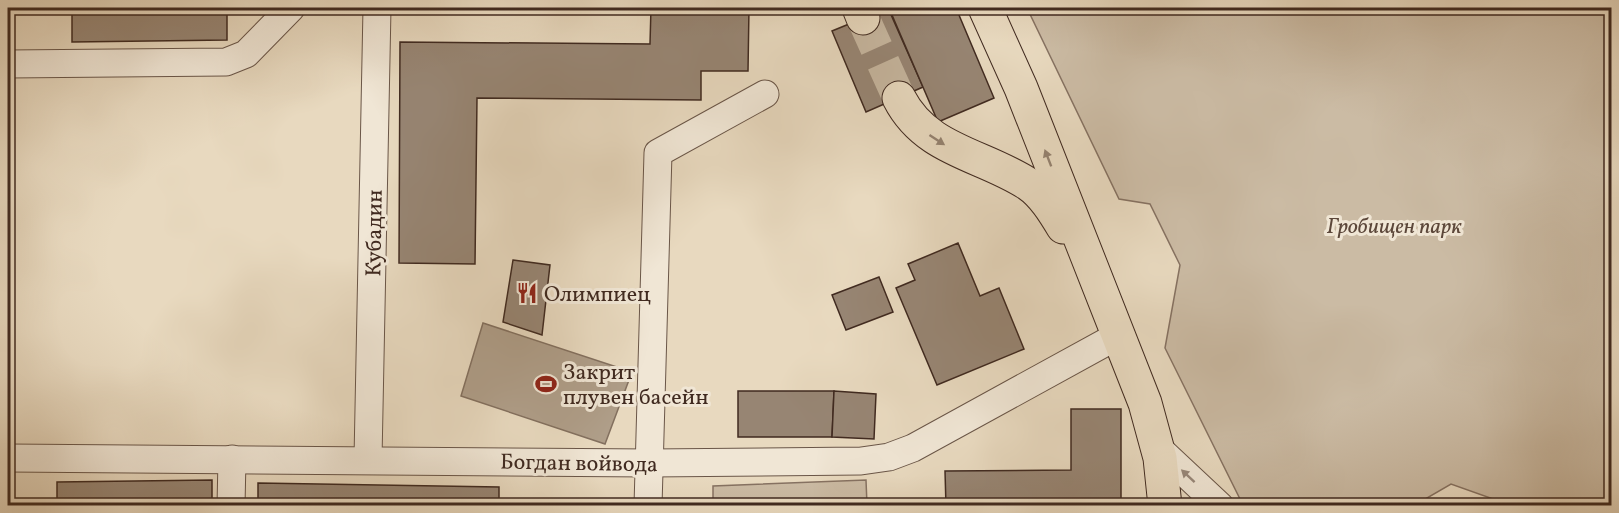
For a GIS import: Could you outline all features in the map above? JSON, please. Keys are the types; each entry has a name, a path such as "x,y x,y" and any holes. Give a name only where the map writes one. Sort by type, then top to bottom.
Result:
{"main road":[{"path":"986,8 1021,88 1145,403 1156,446 1165,506"},
{"path":"898,98 915,124 939,142 1028,184 1054,213 1092,271"}],"street":[{"path":"8,64 226,62 246,54 291,8"},
{"name":"Кубадин","path":"368,459 377,8"},
{"path":"648,506 658,153 765,94"},
{"name":"Богдан войвода","path":"8,458 368,459 650,463 861,461 890,458 913,448 1119,336"},
{"path":"1156,446 1220,506"},
{"path":"231,506 232,459"}],"green space":[{"name":"Гробищен парк","path":"1027,8 1611,8 1611,505 1510,505 1451,484 1415,505 1243,505 1165,348 1180,265 1150,204 1119,199"},
{"path":"866,480 867,505 713,505 713,486"}],"shaded area":[{"name":"Закрит плувен басейн","path":"483,323 632,372 605,444 461,396"}],"building":[{"path":"8,8 14,8 14,48 8,48"},
{"path":"72,8 227,8 227,40 72,42"},
{"path":"651,8 749,8 748,71 701,71 701,100 477,98 475,264 399,263 400,42 650,44"},
{"path":"888,8 923,87 866,112 832,31"},
{"path":"889,8 956,8 994,98 938,122"},
{"path":"958,243 980,296 999,288 1024,349 937,385 896,288 915,280 908,264"},
{"path":"8,255 12,255 14,386 8,386"},
{"name":"Олимпиец","path":"513,260 550,265 542,335 503,322"},
{"path":"879,277 893,312 846,330 832,295"},
{"path":"738,391 834,391 832,437 738,437"},
{"path":"834,391 876,394 874,439 832,437"},
{"path":"1071,409 1121,409 1121,506 946,506 945,471 1071,470"},
{"path":"212,480 212,506 57,506 57,482"},
{"path":"258,483 499,487 499,506 258,506"}],"tunnel":[{"path":"863,18 899,98"}],"place":[{"name":"Олимпиец","path":"527,293"},
{"name":"Закрит плувен басейн","path":"546,384"}]}
